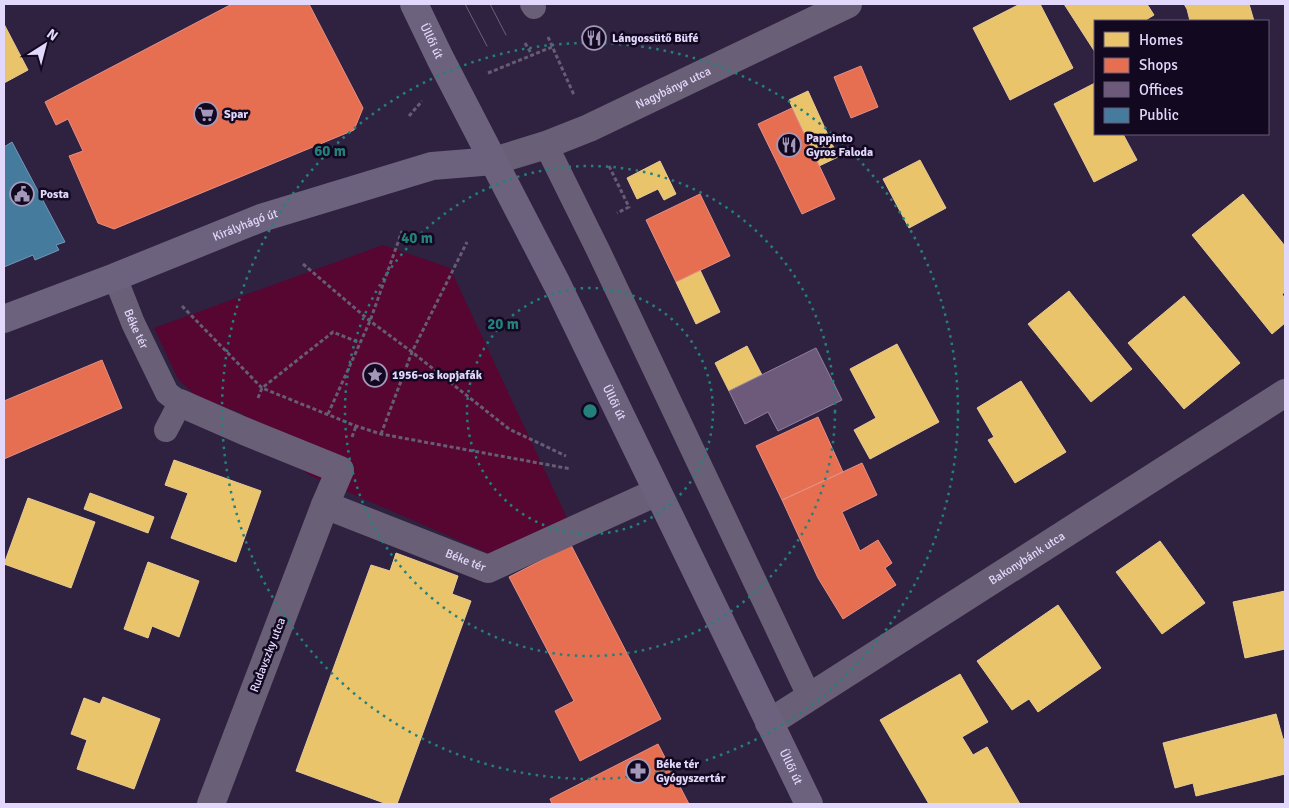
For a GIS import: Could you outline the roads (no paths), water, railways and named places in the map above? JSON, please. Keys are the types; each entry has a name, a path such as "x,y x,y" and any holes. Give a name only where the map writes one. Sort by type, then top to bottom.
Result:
{"main road":[{"name":"Üllői út","path":"414,4 557,284 809,804"},
{"name":"Királyhágó út","path":"4,319 115,277 261,218 432,166 494,161"}],"street":[{"name":"Nagybánya utca","path":"494,161 546,145 589,128 848,4"},
{"name":"Bakonybánk utca","path":"769,723 1285,393"},
{"name":"Rudavszky utca","path":"180,403 340,470 211,804"},
{"name":"Béke tér","path":"325,505 488,569 657,492"}],"lane":[{"path":"546,145 810,698"},
{"name":"Béke tér","path":"115,277 133,323 167,393 180,403"},
{"path":"166,430 180,403"}],"tram line":[{"path":"465,4 487,46"},
{"path":"490,4 506,35"}],"place":[{"name":"Lángossütő Büfé","path":"594,38"},
{"name":"Spar","path":"206,114"},
{"name":"Pappinto Gyros Faloda","path":"789,145"},
{"name":"Posta","path":"22,194"},
{"name":"1956-os kopjafák","path":"375,375"},
{"name":"Béke tér Gyógyszertár","path":"638,771"}]}
